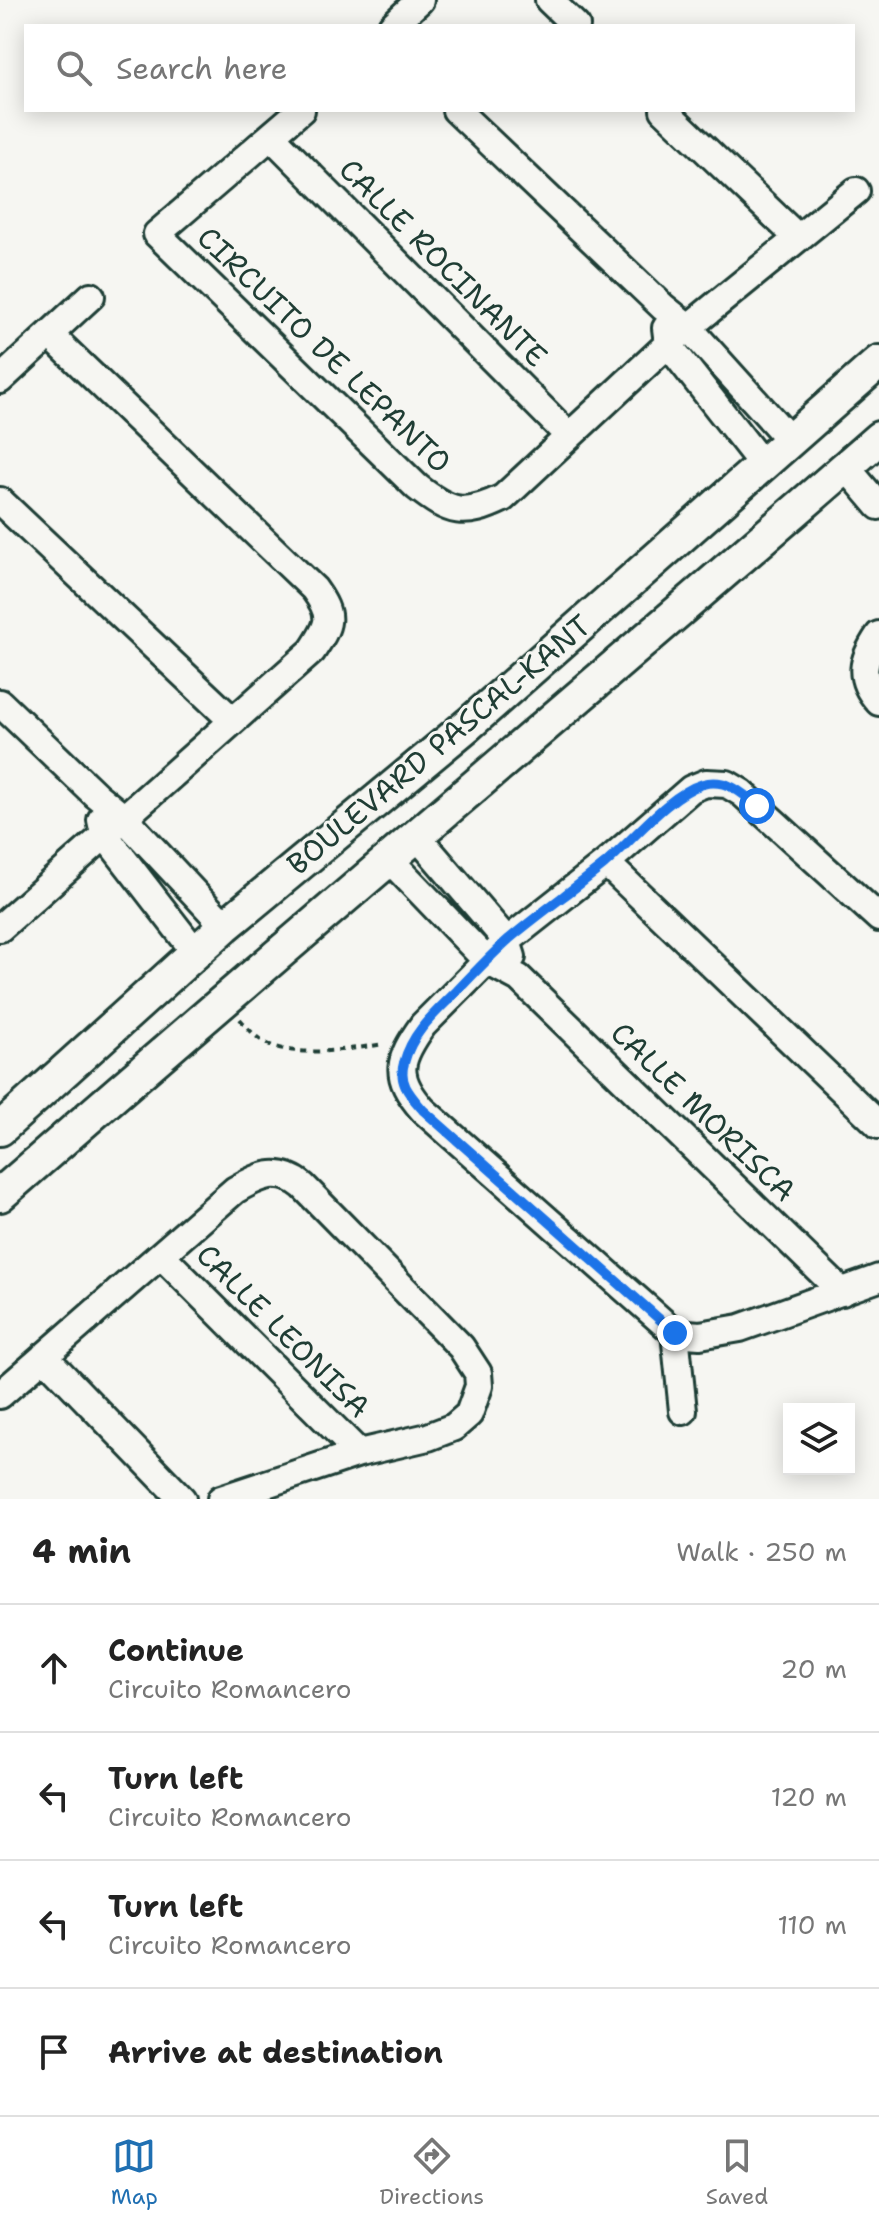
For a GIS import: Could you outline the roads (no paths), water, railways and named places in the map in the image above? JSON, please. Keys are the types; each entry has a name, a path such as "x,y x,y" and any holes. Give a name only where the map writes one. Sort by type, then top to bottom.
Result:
{"street":[{"path":"394,24 420,0"},
{"path":"549,0 574,24"},
{"name":"CIRCUITO DE LEPANTO","path":"299,112 157,234 417,487 438,504 457,511 479,509 503,498 678,335 856,191"},
{"path":"458,112 663,307 762,464"},
{"path":"666,112 797,237"},
{"name":"CALLE ROCINANTE","path":"272,137 568,435"},
{"path":"0,380 91,296"},
{"path":"3,920 124,818 312,651 328,622 328,609 314,589 50,335"},
{"path":"678,335 790,440"},
{"name":"BOULEVARD PASCAL-KANT","path":"0,1129 225,926 469,724 879,362"},
{"name":"BOULEVARD PASCAL-KANT","path":"0,1195 222,1000 614,670 846,467 877,445"},
{"path":"846,467 879,506"},
{"path":"0,501 233,721"},
{"path":"879,635 866,654 864,676 871,693 879,702"},
{"path":"0,703 124,818 225,926"},
{"path":"469,724 501,764"},
{"path":"879,918 742,793 727,784 706,783 670,804 606,863 507,941 423,1025 412,1040 401,1075 404,1086 423,1110 675,1333 718,1334 879,1278"},
{"path":"96,795 104,834 196,953"},
{"name":"CALLE MORISCA","path":"416,835 507,941 519,978"},
{"name":"CALLE MORISCA","path":"389,859 487,961 519,978 842,1292"},
{"path":"606,863 879,1125"},
{"path":"0,1395 235,1190 273,1173 295,1179 461,1347 478,1373 475,1401 469,1414 454,1427 428,1437 359,1453 221,1499"},
{"name":"CALLE LEONISA","path":"161,1255 359,1453"},
{"path":"675,1333 683,1411"},
{"path":"44,1356 182,1499"}]}
